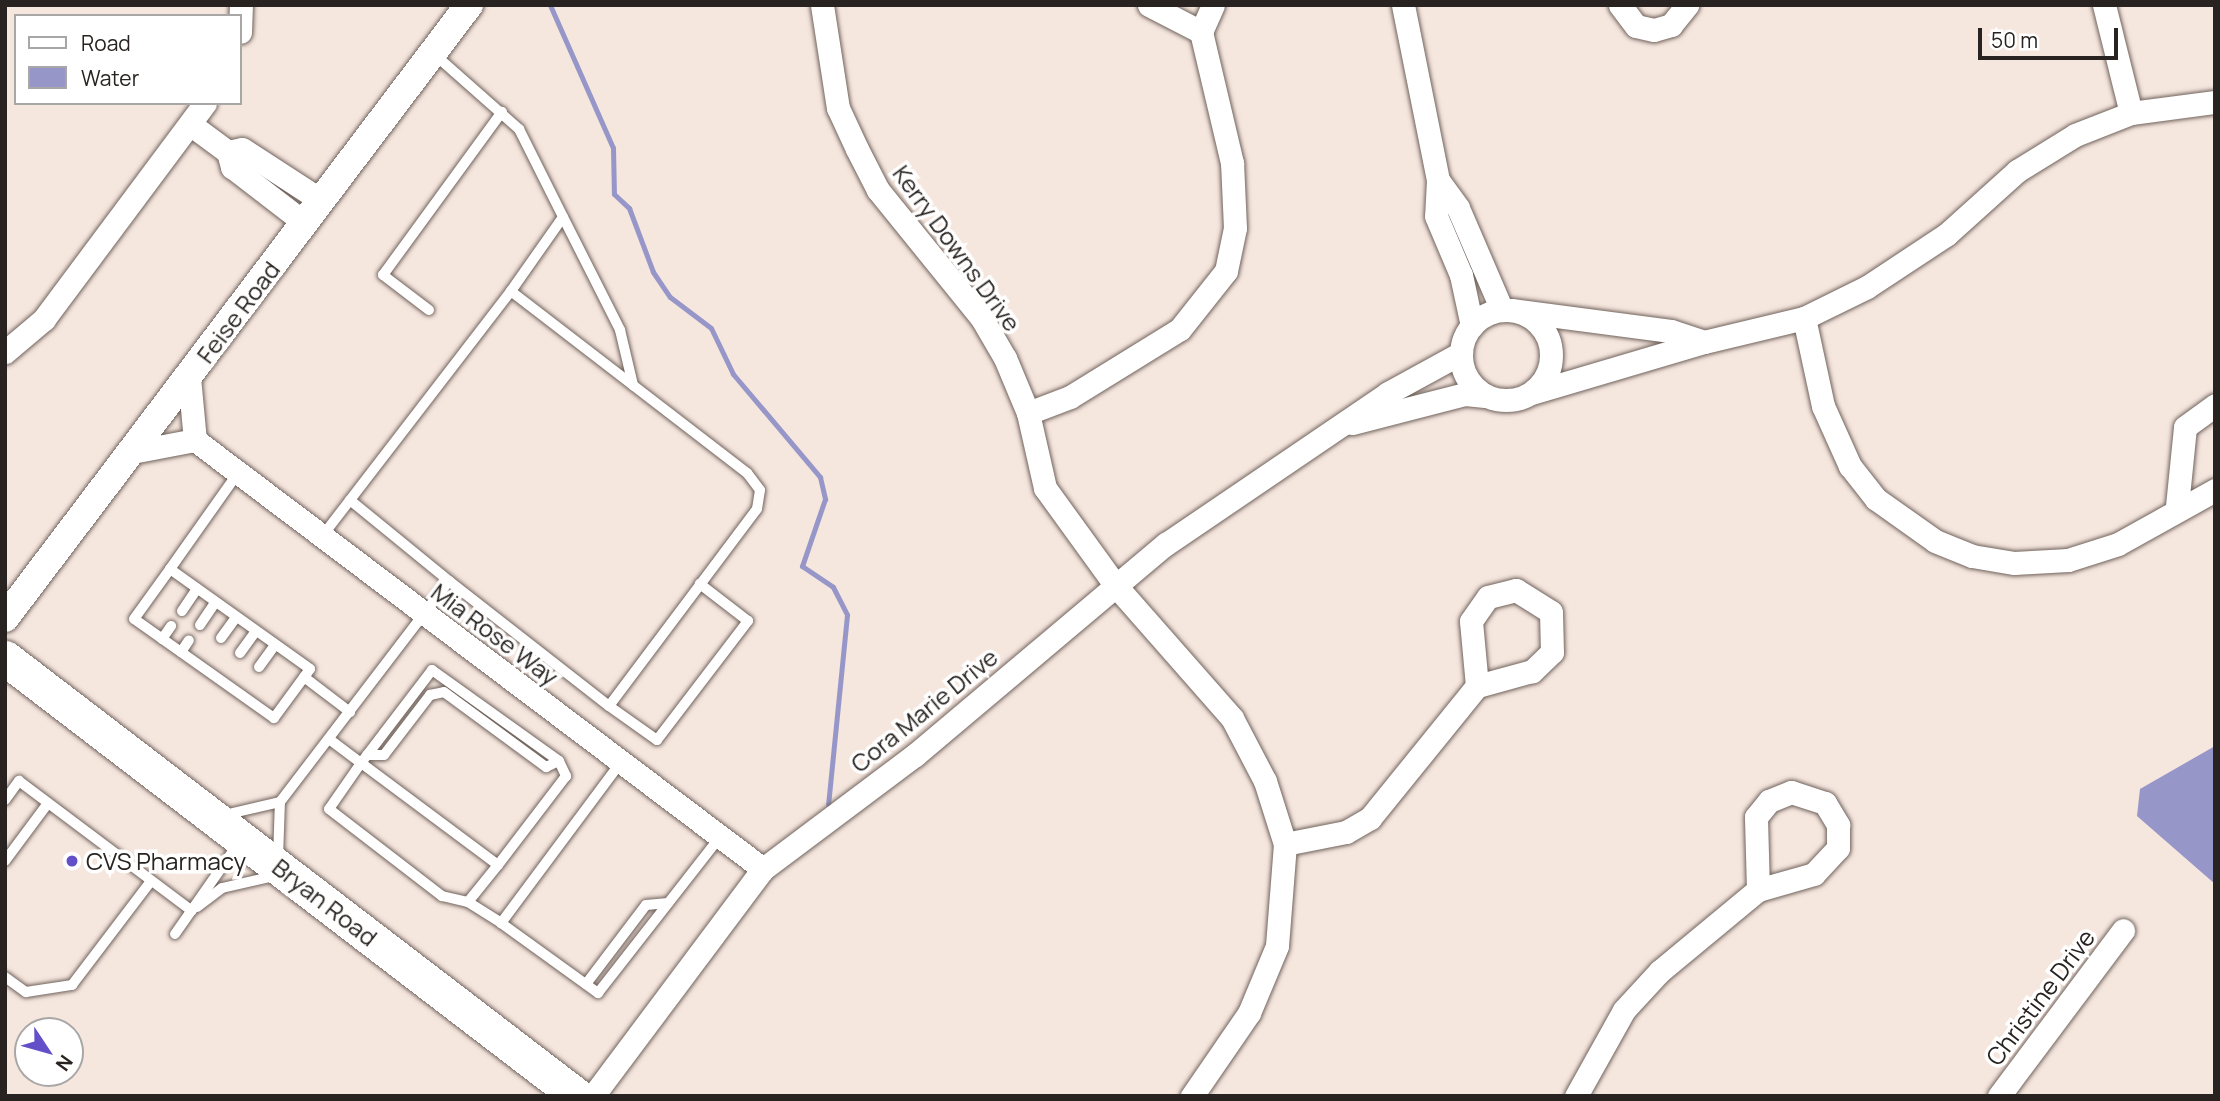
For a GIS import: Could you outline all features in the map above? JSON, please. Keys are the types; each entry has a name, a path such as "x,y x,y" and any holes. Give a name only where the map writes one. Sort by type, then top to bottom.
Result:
{"main road":[{"name":"Bryan Road","path":"5,658 577,1096"}],"street":[{"name":"Feise Road","path":"5,618 469,5"},
{"name":"Kerry Downs Drive","path":"822,5 838,108 878,190 981,317 1027,413 1045,488 1116,586 1232,718 1265,781 1284,844 1282,923 1270,968 1249,1013 1192,1096"},
{"path":"1149,5 1201,32"},
{"path":"1027,413 1070,397 1180,329 1226,271 1235,228 1231,163 1201,32 1213,5"},
{"path":"1404,5 1438,180 1436,216 1461,275 1472,326 1461,353 1469,381 1486,396 1509,401 1704,342 1804,318 1908,263 2032,160 2131,113 2215,102"},
{"path":"1620,5 1636,26 1654,30 1671,25 1687,5"},
{"path":"2104,5 2131,113"},
{"path":"5,352 44,319 204,105"},
{"path":"190,124 228,152 232,167 314,212"},
{"path":"1438,180 1458,208 1507,310 1536,321 1550,344 1549,371 1532,393"},
{"path":"1472,326 1507,310 1671,331 1704,342"},
{"path":"1804,318 1823,406 1850,466 1876,499 1935,541 1972,556 2014,563 2068,559 2118,544 2177,506 2215,489"},
{"name":"Cora Marie Drive","path":"593,1096 763,869 915,755 1116,586 1252,481 1345,425 1388,393 1461,353"},
{"path":"132,452 195,440 189,377"},
{"name":"Cora Marie Drive","path":"1345,425 1465,394 1486,396"},
{"path":"2177,506 2185,427 2215,405"},
{"name":"Mia Rose Way","path":"195,440 763,869"},
{"path":"1284,844 1346,832 1370,818 1477,686 1544,663 1556,639 1543,601 1509,590 1478,608 1470,636 1477,686"},
{"path":"1576,1096 1624,1010 1660,971 1758,890 1814,874 1832,859 1838,825 1815,796 1779,795 1756,817 1758,890"},
{"name":"Christine Drive","path":"1999,1096 2123,930"}],"lane":[{"path":"433,54 519,129 620,330 633,385"},
{"path":"429,310 383,275 502,112"},
{"path":"322,536 511,291 563,217"},
{"path":"511,291 747,473 760,491 757,509 609,706"},
{"path":"170,569 310,669 274,718 134,620 170,569 238,473"},
{"path":"350,500 449,581 609,706 657,740 748,621 700,584"},
{"path":"214,816 280,802 426,615 449,581"},
{"path":"182,611 197,589"},
{"path":"200,625 215,603"},
{"path":"220,638 236,617"},
{"path":"162,639 171,626"},
{"path":"240,653 256,631"},
{"path":"181,652 190,640"},
{"path":"258,667 275,645"},
{"path":"200,666 209,655"},
{"path":"220,680 228,670"},
{"path":"468,902 566,776 559,761 432,670 328,808 442,896 468,902 598,993 720,837"},
{"path":"304,677 350,712"},
{"path":"239,694 246,684"},
{"path":"364,759 384,755 430,695 444,692 547,767 559,761"},
{"path":"329,739 364,759 498,864"},
{"path":"501,923 621,762"},
{"path":"5,800 19,781 192,911"},
{"path":"192,911 233,884 286,872 280,802"},
{"path":"5,861 48,803"},
{"path":"175,933 242,838"},
{"path":"5,976 26,992 72,985 150,881"}],"water":[{"path":"2215,746 2215,884 2137,816 2140,789"}],"waterway":[{"path":"550,5 613,148 614,194 629,208 653,272 670,297 711,328 733,374 820,477 825,499 802,566 833,587 847,615 828,804"}],"place":[{"name":"CVS Pharmacy","path":"72,861"}]}
